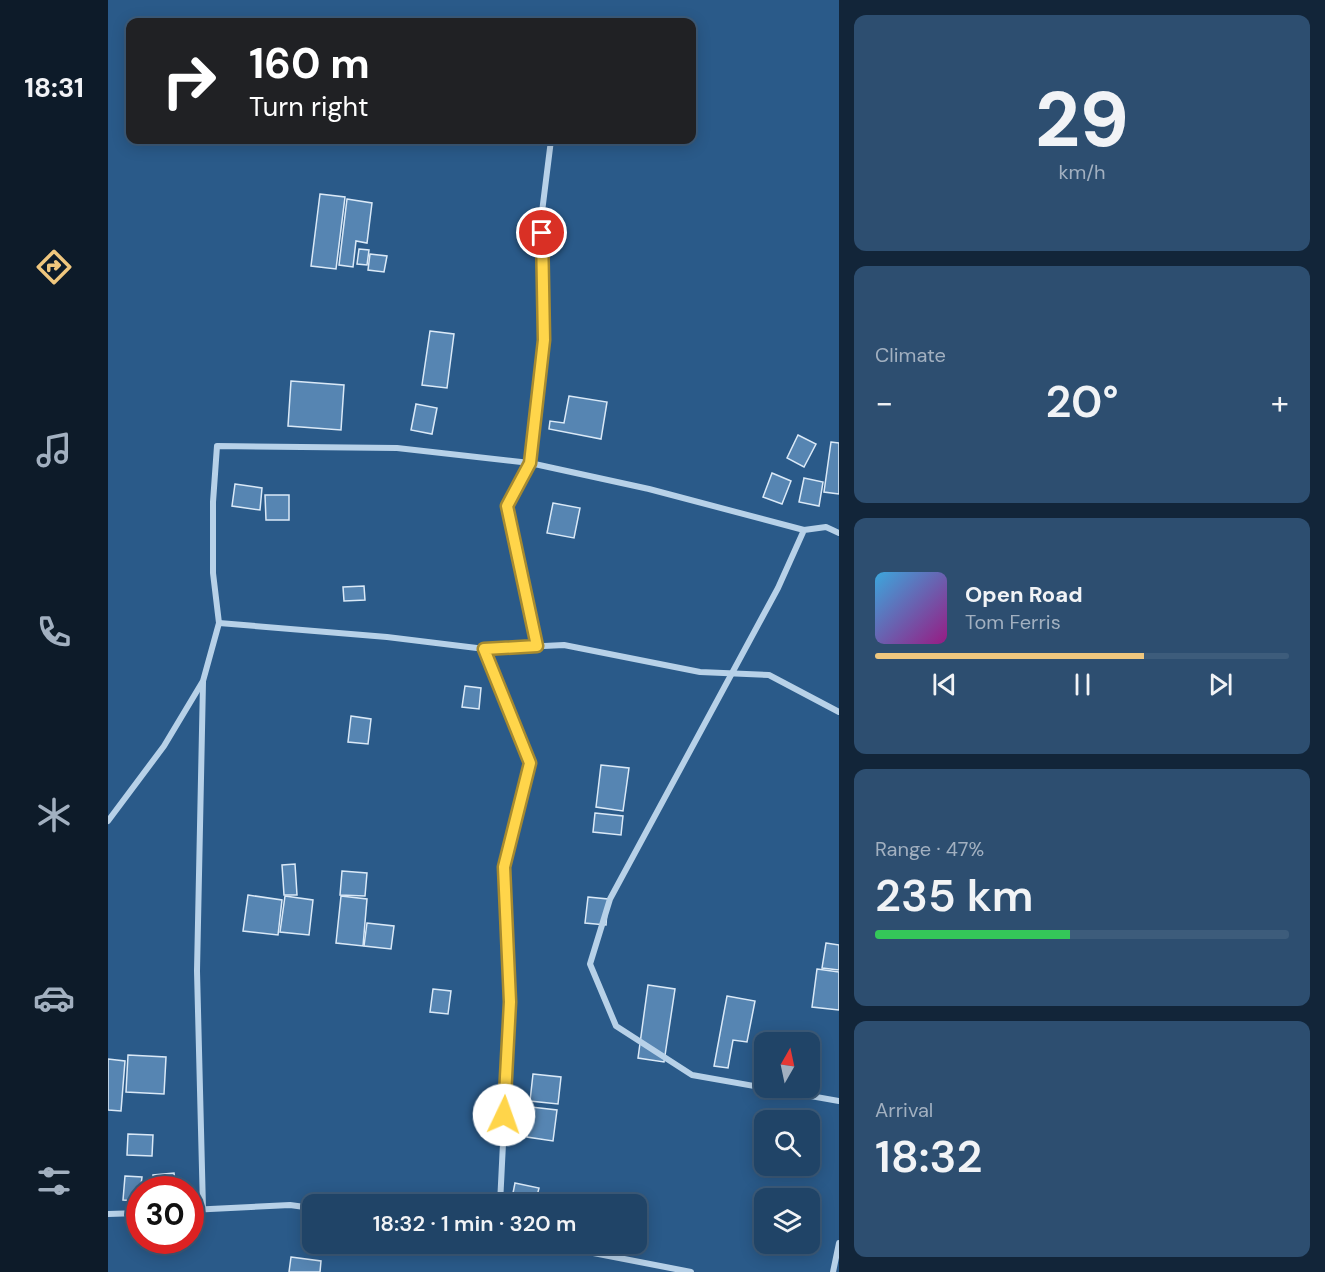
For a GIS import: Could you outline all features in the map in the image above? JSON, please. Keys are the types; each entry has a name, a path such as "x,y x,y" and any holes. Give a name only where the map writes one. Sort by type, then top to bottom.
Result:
{"street":[{"path":"537,646 507,506 530,463 544,340 542,212 550,144"},
{"path":"108,820 164,746 202,681 219,623 213,573 213,502 217,446 396,448 530,463 649,489 804,531 826,527 839,533"},
{"path":"804,531 778,588 610,899 590,964 615,1026 692,1075 839,1101"},
{"path":"219,623 387,637 484,649 564,645 700,672 769,675 839,712"},
{"path":"484,649 530,763 504,867 510,1002 500,1194"},
{"path":"202,681 197,971 202,1176"},
{"path":"204,1209 290,1204 302,1206"},
{"path":"108,1214 126,1213"},
{"path":"833,1272 839,1243"},
{"path":"598,1254 691,1272"}],"building":[{"path":"320,194 345,197 336,269 311,266"},
{"path":"347,199 372,203 367,243 356,241 353,267 339,265"},
{"path":"359,249 369,250 367,265 357,264"},
{"path":"370,254 387,256 384,272 368,270"},
{"path":"430,331 454,334 447,388 422,385"},
{"path":"291,381 344,385 341,430 288,426"},
{"path":"569,396 607,402 601,439 549,429 550,421 564,423"},
{"path":"416,404 437,408 432,434 411,430"},
{"path":"798,435 816,444 804,467 787,458"},
{"path":"831,442 839,443 839,494 824,492"},
{"path":"772,473 791,481 782,504 763,497"},
{"path":"804,478 823,482 819,506 799,502"},
{"path":"235,484 262,488 260,510 232,506"},
{"path":"265,495 289,495 289,520 266,520"},
{"path":"553,503 580,508 574,538 547,533"},
{"path":"364,586 365,600 344,601 343,587"},
{"path":"465,686 481,688 479,709 462,707"},
{"path":"351,716 371,719 368,744 348,742"},
{"path":"601,765 629,768 623,811 596,807"},
{"path":"595,813 623,816 621,835 593,832"},
{"path":"295,864 297,895 284,895 282,865"},
{"path":"342,871 367,873 365,896 340,895"},
{"path":"248,895 282,900 278,935 243,931"},
{"path":"285,896 313,900 309,935 280,932"},
{"path":"341,896 367,899 363,946 336,943"},
{"path":"588,897 608,899 606,925 585,923"},
{"path":"367,923 394,926 391,949 364,946"},
{"path":"826,943 839,945 839,970 822,968"},
{"path":"817,969 839,972 839,1010 812,1007"},
{"path":"648,985 675,989 664,1062 638,1058"},
{"path":"433,989 451,991 448,1014 430,1012"},
{"path":"727,996 755,1001 747,1042 733,1040 728,1068 714,1066"},
{"path":"128,1055 166,1057 164,1094 126,1092"},
{"path":"108,1059 125,1061 121,1111 108,1110"},
{"path":"533,1074 561,1077 558,1104 530,1101"},
{"path":"531,1107 557,1110 553,1141 527,1137"},
{"path":"128,1134 153,1135 152,1156 127,1155"},
{"path":"174,1173 174,1176 153,1176"},
{"path":"125,1176 126,1176 126,1200 123,1200"},
{"path":"515,1183 539,1188 538,1194 513,1194"},
{"path":"291,1257 321,1261 320,1272 289,1272"}],"route":[{"path":"504,1115 510,1002 504,867 530,763 484,649 537,646 507,506 530,463 544,340 542,233"}]}
